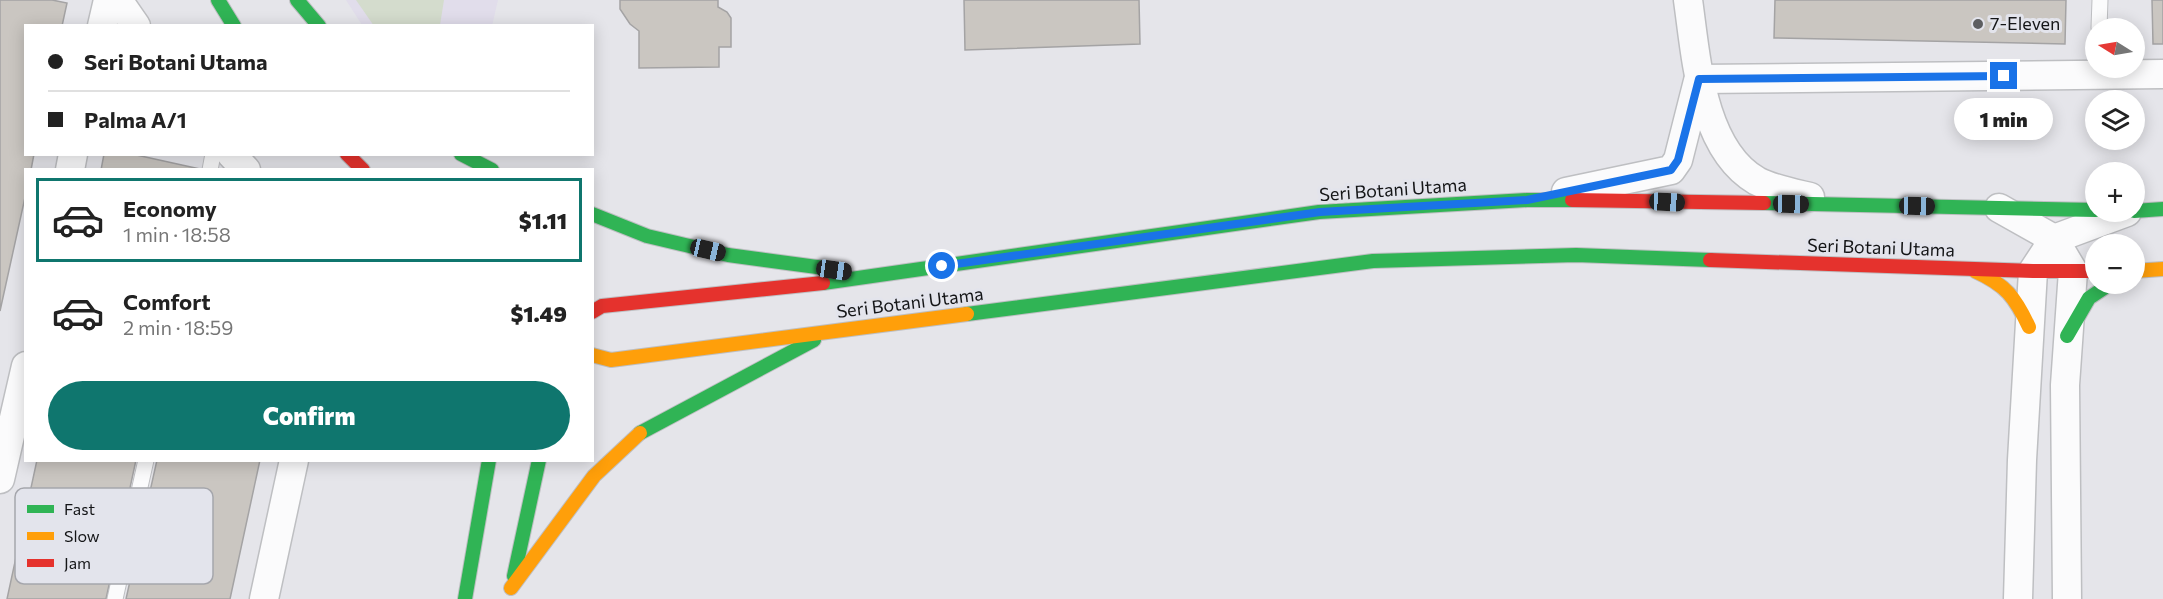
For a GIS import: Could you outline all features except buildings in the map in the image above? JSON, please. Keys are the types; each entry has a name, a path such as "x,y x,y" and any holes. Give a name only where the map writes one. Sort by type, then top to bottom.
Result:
{"main road":[{"path":"218,0 233,24"},
{"path":"297,0 317,24"},
{"path":"347,156 361,168"},
{"path":"457,162 483,168"},
{"name":"Seri Botani Utama","path":"594,311 602,306 876,276 1320,212 1527,200 2085,210"},
{"path":"2145,210 2163,209"},
{"path":"594,215 647,236 728,255 876,276"},
{"name":"Seri Botani Utama","path":"594,356 611,360 1373,261 1576,255 2084,271"},
{"path":"1970,269 2000,281 2014,295 2029,327"},
{"path":"2145,271 2163,269"},
{"path":"2067,336 2087,298 2092,294"},
{"path":"510,593 594,476 645,429 721,392 829,332"},
{"path":"465,599 489,462"},
{"path":"510,593 539,462"},
{"path":"473,471 475,535"}],"street":[{"path":"102,24 108,0"},
{"path":"118,0 135,24"},
{"path":"1688,0 1699,79 1712,124 1735,163 1757,181 1792,193 1855,205"},
{"path":"1699,79 2085,71"},
{"path":"2145,73 2163,74"},
{"path":"1527,200 1671,170 1678,160 1699,79"},
{"path":"233,156 244,168"},
{"path":"1999,208 2054,239 2084,271 2067,336 2065,450 2067,599"},
{"path":"2018,599 2033,271 2054,239 2100,222"},
{"path":"0,479 24,375"},
{"path":"264,599 294,462"}],"lane":[{"path":"2099,18 2100,0"},
{"path":"140,488 146,462"},
{"path":"115,599 118,584"}],"shaded area":[{"path":"346,0 498,0 492,24 361,24"}],"green space":[{"path":"356,0 444,0 440,24 373,24"}],"traffic: fast":[{"path":"218,0 233,24"},
{"path":"297,0 317,24"},
{"path":"465,156 488,168"},
{"path":"823,283 1319,212 1527,200 1572,200"},
{"path":"1764,203 2085,210"},
{"path":"2145,210 2163,209"},
{"path":"594,215 647,236 728,255 832,269"},
{"path":"967,314 1373,261 1576,255 1710,260"},
{"path":"2067,336 2089,298 2095,294"},
{"path":"640,433 814,340"},
{"path":"465,599 489,462"},
{"path":"514,576 539,462"}],"traffic: slow":[{"path":"2145,270 2163,269"},
{"path":"1975,271 1995,281 2008,293 2029,327"},
{"path":"594,356 611,360 967,314"},
{"path":"511,588 594,476 640,433"}],"traffic: jam":[{"path":"349,156 361,168"},
{"path":"1572,200 1764,203"},
{"path":"1710,260 2085,271"},
{"path":"594,311 602,306 823,283"}],"place":[{"name":"7-Eleven","path":"1978,24"}],"route":[{"path":"942,266 1320,212 1527,200 1671,170 1678,160 1699,79 2004,76"}]}
